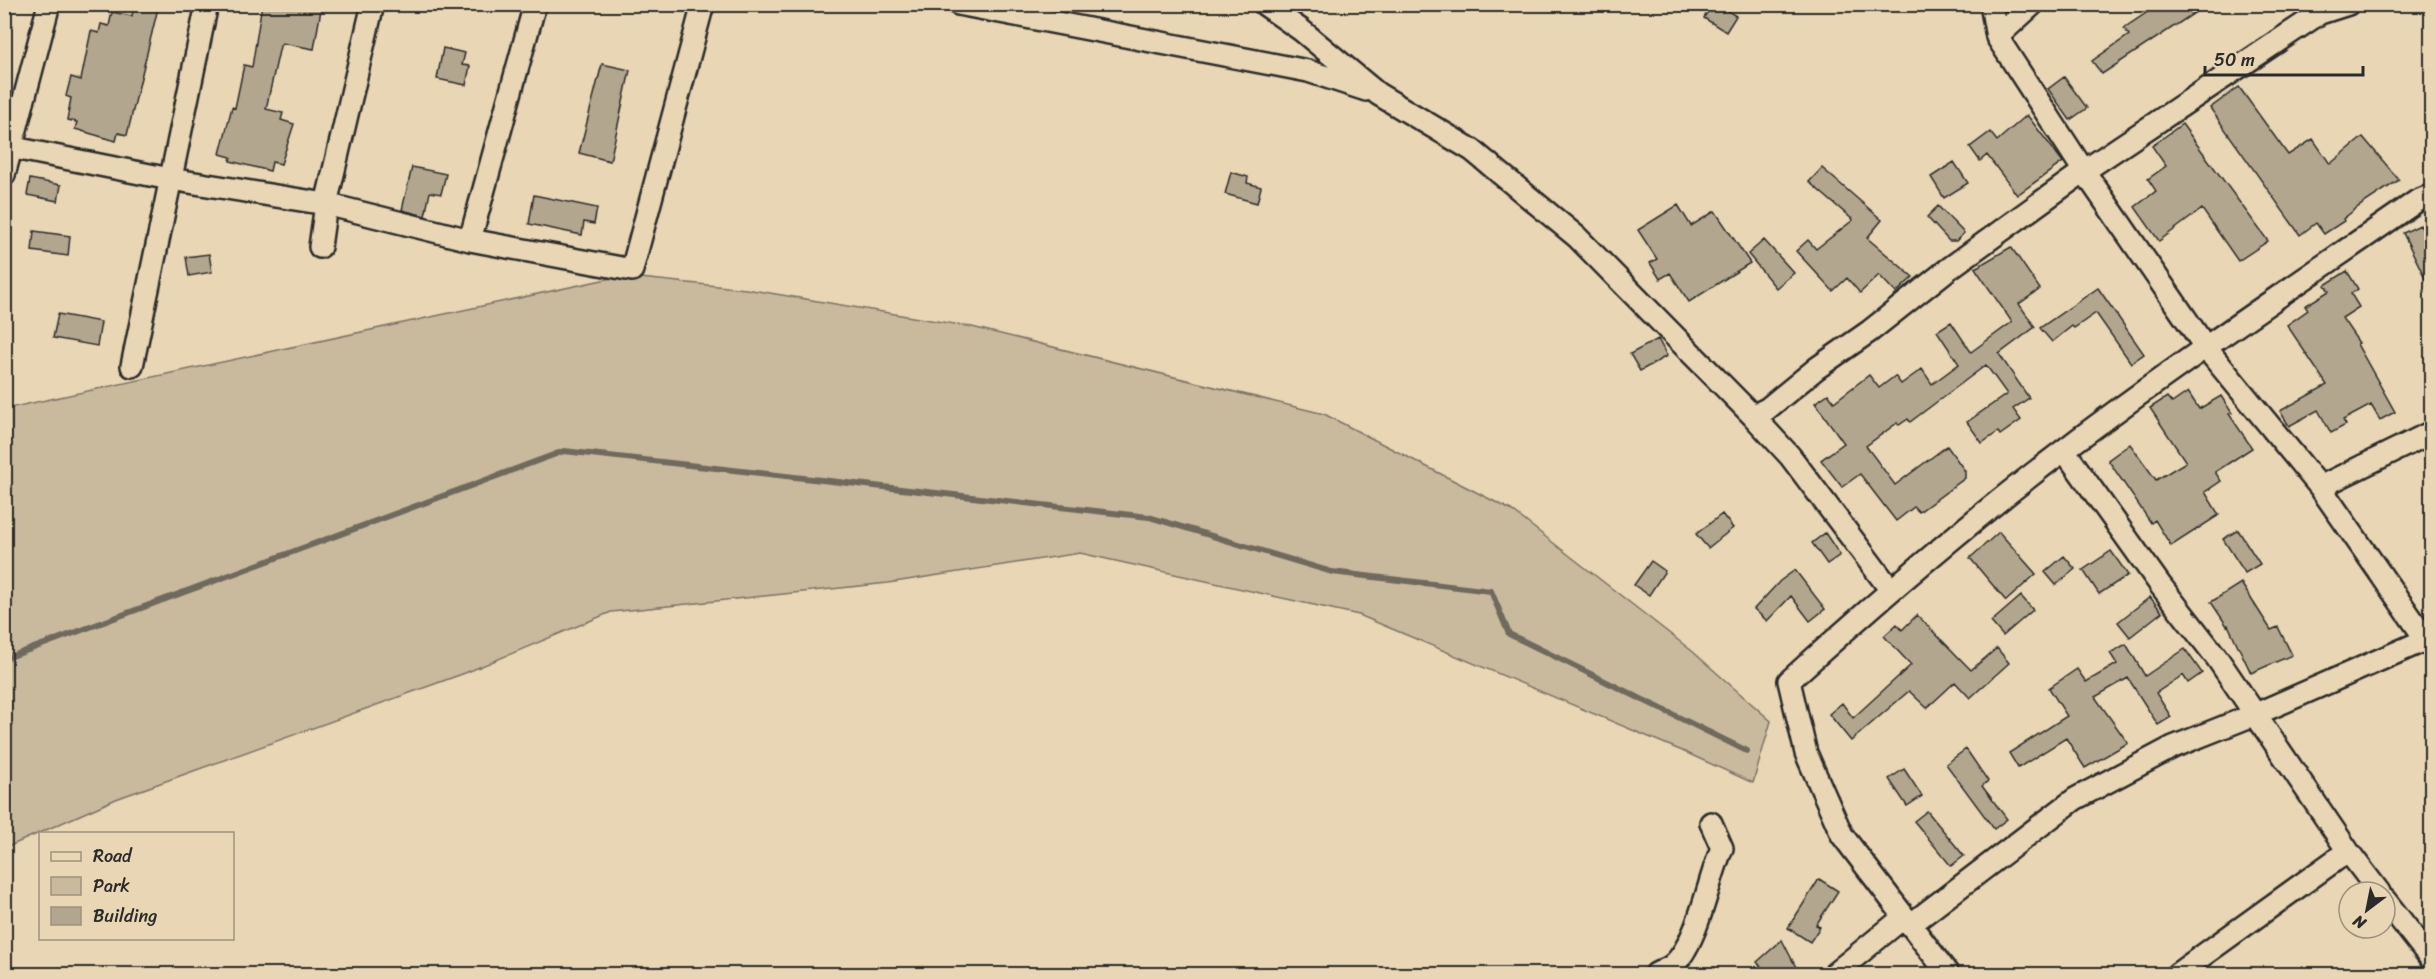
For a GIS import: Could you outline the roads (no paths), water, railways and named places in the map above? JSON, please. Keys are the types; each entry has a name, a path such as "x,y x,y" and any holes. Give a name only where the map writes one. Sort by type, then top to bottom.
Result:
{"street":[{"path":"4,175 9,146 49,4"},
{"path":"132,366 207,4"},
{"path":"320,247 326,204 373,4"},
{"path":"470,240 535,4"},
{"path":"9,146 170,179 326,204 470,240 632,270 703,4"},
{"path":"958,4 1308,71 1378,94"},
{"path":"1264,4 1301,30 1378,94 1472,150 1576,237 1790,456 1890,589"},
{"path":"1834,975 2076,800 2174,747 2429,641 2320,488 2206,348 2084,171 1997,38 1991,4"},
{"path":"1997,38 2033,4"},
{"path":"1753,416 1767,409 1817,368 1870,332 1947,270 2084,171 2320,13 2348,4"},
{"path":"1948,975 1842,835 1806,753 1789,681 1890,589 2064,450 2417,201 2432,195"},
{"path":"2320,488 2432,432"},
{"path":"2064,450 2256,714 2370,880"},
{"path":"1656,975 1672,965 1685,949 1697,922 1722,848 1711,823"},
{"path":"2177,975 2348,851"},
{"path":"2397,915 2432,960"}],"waterway":[{"path":"4,659 564,451 1149,517 1332,572 1491,591 1509,634 1747,751"}]}
